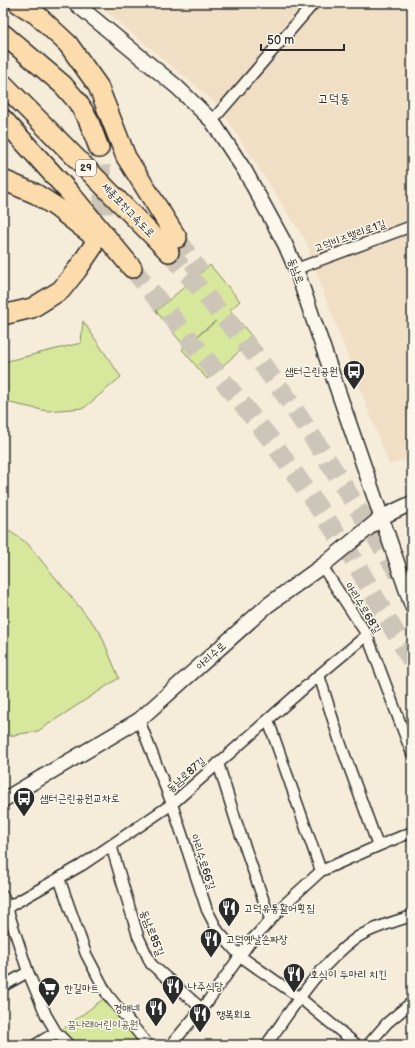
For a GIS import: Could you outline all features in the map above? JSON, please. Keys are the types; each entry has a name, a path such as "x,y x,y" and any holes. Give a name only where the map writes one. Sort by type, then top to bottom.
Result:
{"highway":[{"name":"세종포천고속도로","path":"3,84 173,245 126,157 98,86 68,44 37,15 18,3"},
{"path":"3,34 63,85 88,119 99,148"},
{"name":"29","path":"3,119 69,192 132,268 56,207 36,194 3,180"},
{"path":"3,315 32,308 60,290 78,270 92,248"}],"main road":[{"name":"동남로","path":"75,3 177,87 212,121 245,171 285,244 296,269 412,606"},
{"name":"아리수로","path":"3,800 139,720 268,605 322,566 382,517 412,503"}],"street":[{"path":"212,121 314,3"},
{"name":"고덕비즈밸리로1길","path":"296,269 412,226"},
{"name":"아리수로68길","path":"322,566 367,635 412,754"},
{"name":"동남로87길","path":"5,909 82,865 172,804 218,762 367,635"},
{"path":"319,675 340,742 378,846"},
{"name":"아리수로66길","path":"139,720 172,804 207,910 218,931 240,956 300,998 358,1045"},
{"path":"268,720 321,871"},
{"path":"218,762 236,821 270,919"},
{"path":"171,1045 202,1009 250,942 286,903 321,871 412,832"},
{"name":"동남로85길","path":"111,846 138,936 151,964 202,1009"},
{"path":"59,878 86,954 106,994 148,1045"},
{"path":"3,896 5,909 28,972 46,1015 56,1032 69,1045"},
{"path":"266,1045 323,968 356,938 383,926 412,916"},
{"path":"3,986 28,972"},
{"path":"368,1045 388,1023 412,1002"},
{"path":"35,1045 56,1032"}],"shaded area":[{"path":"96,3 412,3 412,457 389,465 321,286 306,241 217,104"}],"green space":[{"path":"210,265 240,301 230,310 254,339 207,379 182,349 216,321 184,346 156,311"},
{"path":"83,321 121,377 84,408 47,411 10,403 3,394 3,362 81,343"},
{"path":"3,527 27,543 100,632 119,678 38,731 8,736 3,741"},
{"name":"꿈나래어린이공원","path":"106,997 145,1045 71,1045 59,1032"}],"tunnel":[{"path":"94,241 103,215 103,188 99,148"},
{"path":"177,238 200,273"},
{"path":"169,252 253,352 283,392 399,574"},
{"path":"132,268 271,440 348,550 412,662"}],"place":[{"name":"샘터근린공원","path":"354,390"},
{"name":"샘터근린공원교차로","path":"24,818"},
{"name":"고덕유통활어횟집","path":"229,928"},
{"name":"고덕옛날손짜장","path":"211,958"},
{"name":"호식이 두마리 치킨","path":"294,994"},
{"name":"나주식당","path":"173,1006"},
{"name":"한길마트","path":"49,1008"},
{"name":"경애네","path":"156,1028"},
{"name":"행복회요","path":"200,1034"}],"district":[{"name":"고덕동","path":"334,99"}]}
